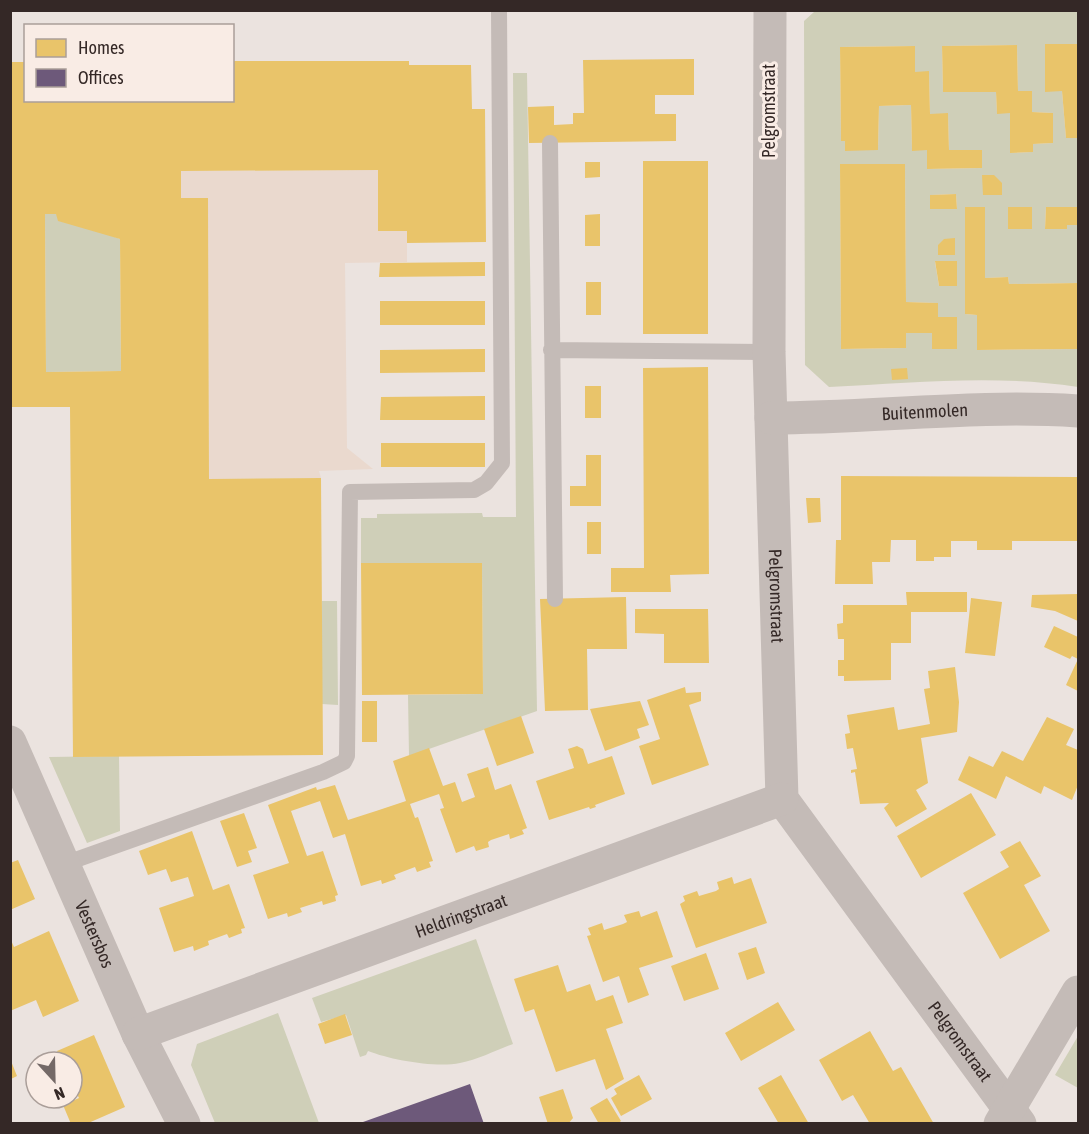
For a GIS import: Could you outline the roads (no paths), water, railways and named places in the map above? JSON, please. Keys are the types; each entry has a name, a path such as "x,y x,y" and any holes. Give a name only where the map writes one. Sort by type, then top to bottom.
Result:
{"street":[{"name":"Pelgromstraat","path":"770,10 769,352 782,799 1010,1119"},
{"name":"Buitenmolen","path":"771,418 843,418 954,410 1078,411"},
{"name":"Vestersbos","path":"10,742 138,1034 184,1124"},
{"name":"Heldringstraat","path":"138,1034 782,799"},
{"path":"1010,1119 1078,992"}],"lane":[{"path":"64,864 323,772 344,762 347,756 350,492 474,490 486,483 502,463 499,10"},
{"path":"550,143 555,599"},
{"path":"551,350 769,352"}]}
